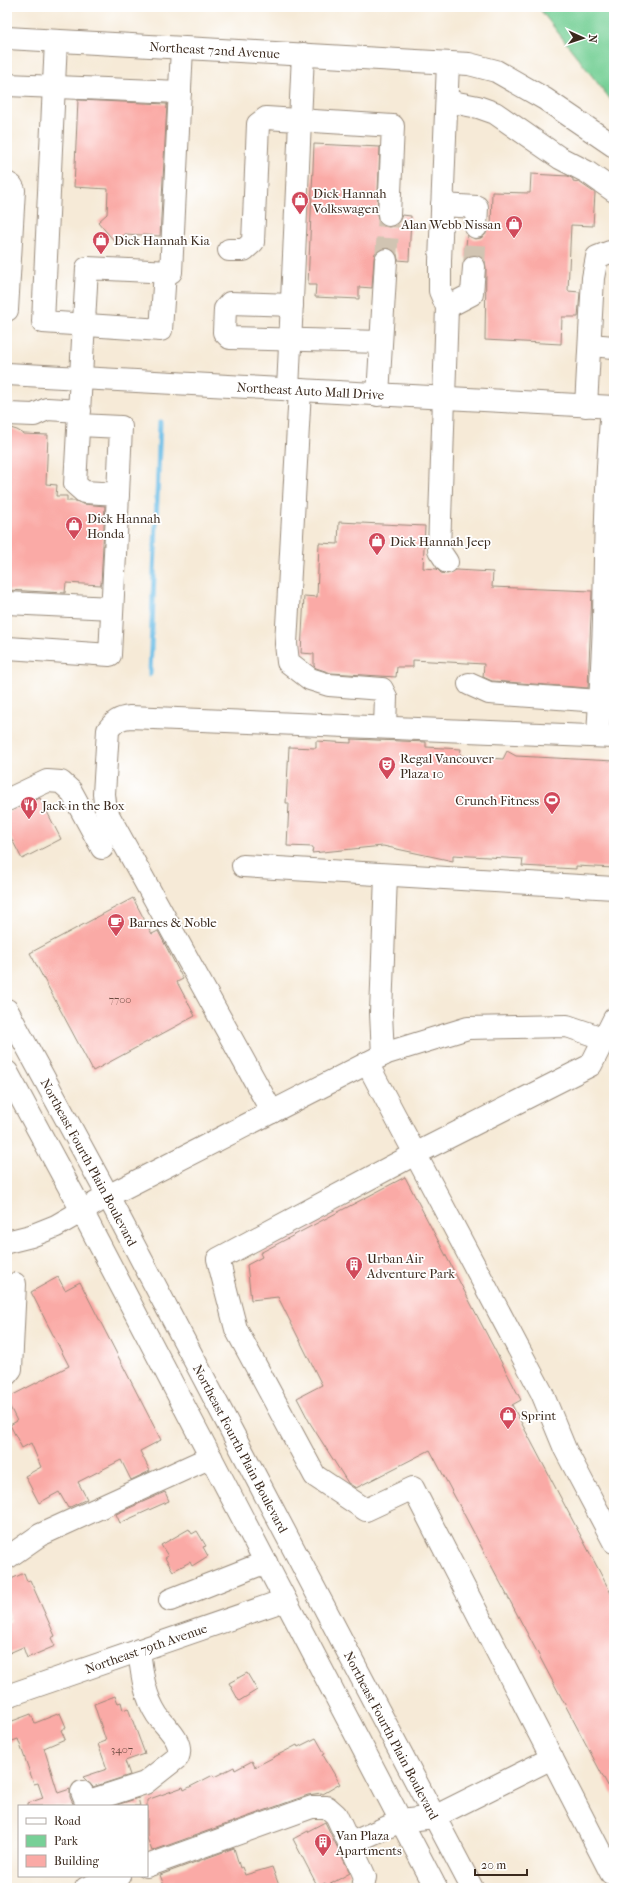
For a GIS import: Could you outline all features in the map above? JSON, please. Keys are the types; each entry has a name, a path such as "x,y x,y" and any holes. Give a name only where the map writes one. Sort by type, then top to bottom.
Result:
{"street":[{"name":"Northeast 72nd Avenue","path":"7,38 469,64 496,72 545,99 614,146"},
{"path":"56,41 43,322 161,330 165,272"},
{"path":"118,494 84,492 75,484 87,268 171,272 182,48"},
{"path":"303,54 291,340 294,390 286,644 288,662 310,679 329,685 382,689 386,697 385,727"},
{"path":"447,562 439,550 447,307 440,291 448,62"},
{"path":"7,85 180,92"},
{"path":"446,100 478,107 495,113 560,158 587,172 614,191"},
{"path":"229,250 244,250 253,242 258,124 266,118 393,126 389,215"},
{"path":"7,183 12,186 14,190 8,302"},
{"path":"442,205 477,207 476,227"},
{"path":"586,406 594,278 597,257 614,252"},
{"path":"378,395 386,260"},
{"path":"447,307 472,294 474,267"},
{"path":"292,305 230,303 225,309 224,332 230,338 381,342"},
{"path":"590,345 614,347"},
{"name":"Northeast Auto Mall Drive","path":"7,374 613,407"},
{"path":"272,1112 106,811 104,794 108,730 117,720 130,717 606,736 600,701 604,620 608,456 613,407"},
{"path":"7,414 34,415 47,409 121,427 110,655 8,648"},
{"path":"7,603 112,608"},
{"path":"469,684 489,693 600,701"},
{"path":"7,800 47,781 61,782 71,791 102,848"},
{"path":"243,866 614,888"},
{"path":"386,875 381,1013 375,1059 415,1154 542,1393 565,1449 614,1542"},
{"name":"Northeast Fourth Plain Boulevard","path":"7,1010 108,1196 472,1888"},
{"path":"614,1019 609,1040 591,1066 415,1154 218,1259 236,1329 315,1476 366,1510 414,1488 611,1873 614,1873"},
{"path":"7,1242 30,1236 56,1226 108,1196 375,1059 468,1028 567,1026 609,1040"},
{"path":"7,1072 82,1211 436,1888"},
{"path":"7,1374 11,1369 15,1284"},
{"path":"7,1558 40,1535 211,1457"},
{"path":"170,1600 266,1562"},
{"name":"Northeast 79th Avenue","path":"7,1696 285,1600"},
{"path":"82,1792 86,1802 145,1783 178,1757 180,1752 177,1741 157,1714 143,1686 139,1650"},
{"path":"349,1844 401,1821 434,1817 552,1758"},
{"path":"148,1866 312,1807 327,1806 336,1815 365,1877 363,1888"},
{"path":"86,1888 116,1877"}],"green space":[{"path":"538,7 614,7 614,104"}],"building":[{"path":"78,100 167,104 160,236 125,234 116,243 98,222 107,214 108,189 74,187"},
{"path":"314,144 380,147 378,220 383,226 389,227 394,226 399,222 402,215 411,216 409,261 398,260 397,254 393,249 380,249 375,253 372,288 359,287 359,299 315,297 316,285 308,285"},
{"path":"531,174 568,176 573,179 573,181 579,182 595,193 593,226 571,225 568,291 580,292 578,317 562,317 561,344 485,340 485,261 481,256 475,255 465,258 467,235 475,239 481,238 486,234 488,227 491,228 492,192 530,193"},
{"path":"7,427 24,434 48,435 46,484 57,485 56,496 67,496 67,501 105,506 101,585 66,583 65,593 7,590"},
{"path":"339,522 425,526 423,568 437,569 441,573 447,574 456,570 493,572 492,587 592,591 588,688 492,681 483,677 484,664 413,660 413,667 397,667 396,677 331,673 316,668 314,666 314,654 301,653 304,596 317,597 319,543 338,544"},
{"name":"Regal Vancouver Plaza 10","path":"351,739 426,742 426,747 461,749 460,756 503,759 507,751 516,756 614,761 614,868 576,866 576,869 522,866 523,859 453,855 453,861 383,846 312,853 313,847 287,846 289,803 286,803 289,747 316,748 316,741 351,743"},
{"name":"Jack in the Box","path":"40,798 61,839 22,859 7,830 7,812"},
{"name":"Barnes & Noble","path":"133,898 152,934 158,931 183,979 177,982 195,1016 93,1071 30,953"},
{"path":"405,1177 521,1400 512,1405 614,1599 614,1797 430,1450 356,1488 348,1483 310,1423 297,1398 322,1385 278,1297 251,1300 247,1265 262,1257 260,1253"},
{"path":"58,1277 65,1290 80,1282 161,1440 140,1451 150,1471 131,1480 121,1460 78,1482 87,1499 68,1508 59,1492 39,1503 25,1476 41,1467 31,1443 22,1448 10,1425 17,1421 7,1401 7,1398 69,1366 31,1292"},
{"path":"165,1492 169,1501 120,1523 116,1514"},
{"path":"189,1529 192,1534 197,1531 206,1546 203,1547 208,1556 192,1566 190,1562 173,1571 165,1558 168,1556 161,1545"},
{"path":"24,1573 27,1581 30,1580 55,1636 51,1638 55,1646 27,1658 23,1647 7,1654 7,1623 11,1621 7,1611 7,1581"},
{"path":"247,1673 257,1690 239,1701 229,1683"},
{"path":"115,1696 118,1703 121,1702 123,1710 128,1708 145,1754 125,1761 130,1775 93,1787 83,1777 107,1769 98,1744 106,1741 94,1704"},
{"path":"60,1713 66,1727 61,1730 65,1739 44,1748 58,1793 70,1789 70,1797 74,1805 28,1805 28,1803 43,1798 38,1783 34,1784 18,1739 7,1743 7,1723 31,1714 35,1723"},
{"path":"316,1738 325,1754 323,1755 340,1784 323,1794 308,1795 152,1851 148,1841 147,1800 183,1787 184,1790 213,1775 214,1777 234,1767 235,1770 252,1761 255,1767 297,1745 298,1747"},
{"path":"138,1798 140,1805 117,1805"},
{"name":"Van Plaza Apartments","path":"325,1822 350,1873 327,1886 325,1883 318,1887 293,1839"},
{"path":"234,1848 240,1868 242,1867 245,1875 272,1867 280,1888 165,1888 160,1875"}],"waterway":[{"path":"150,674 160,422"}],"tunnel":[{"path":"386,260 389,215"},
{"path":"474,267 476,227"}],"place":[{"name":"Dick Hannah Volkswagen","path":"300,215"},
{"name":"Alan Webb Nissan","path":"514,239"},
{"name":"Dick Hannah Kia","path":"101,255"},
{"name":"Dick Hannah Honda","path":"74,540"},
{"name":"Dick Hannah Jeep","path":"377,556"},
{"name":"Regal Vancouver Plaza 10","path":"387,780"},
{"name":"Crunch Fitness","path":"552,815"},
{"name":"Jack in the Box","path":"29,820"},
{"name":"Barnes & Noble","path":"116,937"},
{"name":"Urban Air Adventure Park","path":"354,1280"},
{"name":"Sprint","path":"508,1430"},
{"name":"Van Plaza Apartments","path":"323,1857"}]}
